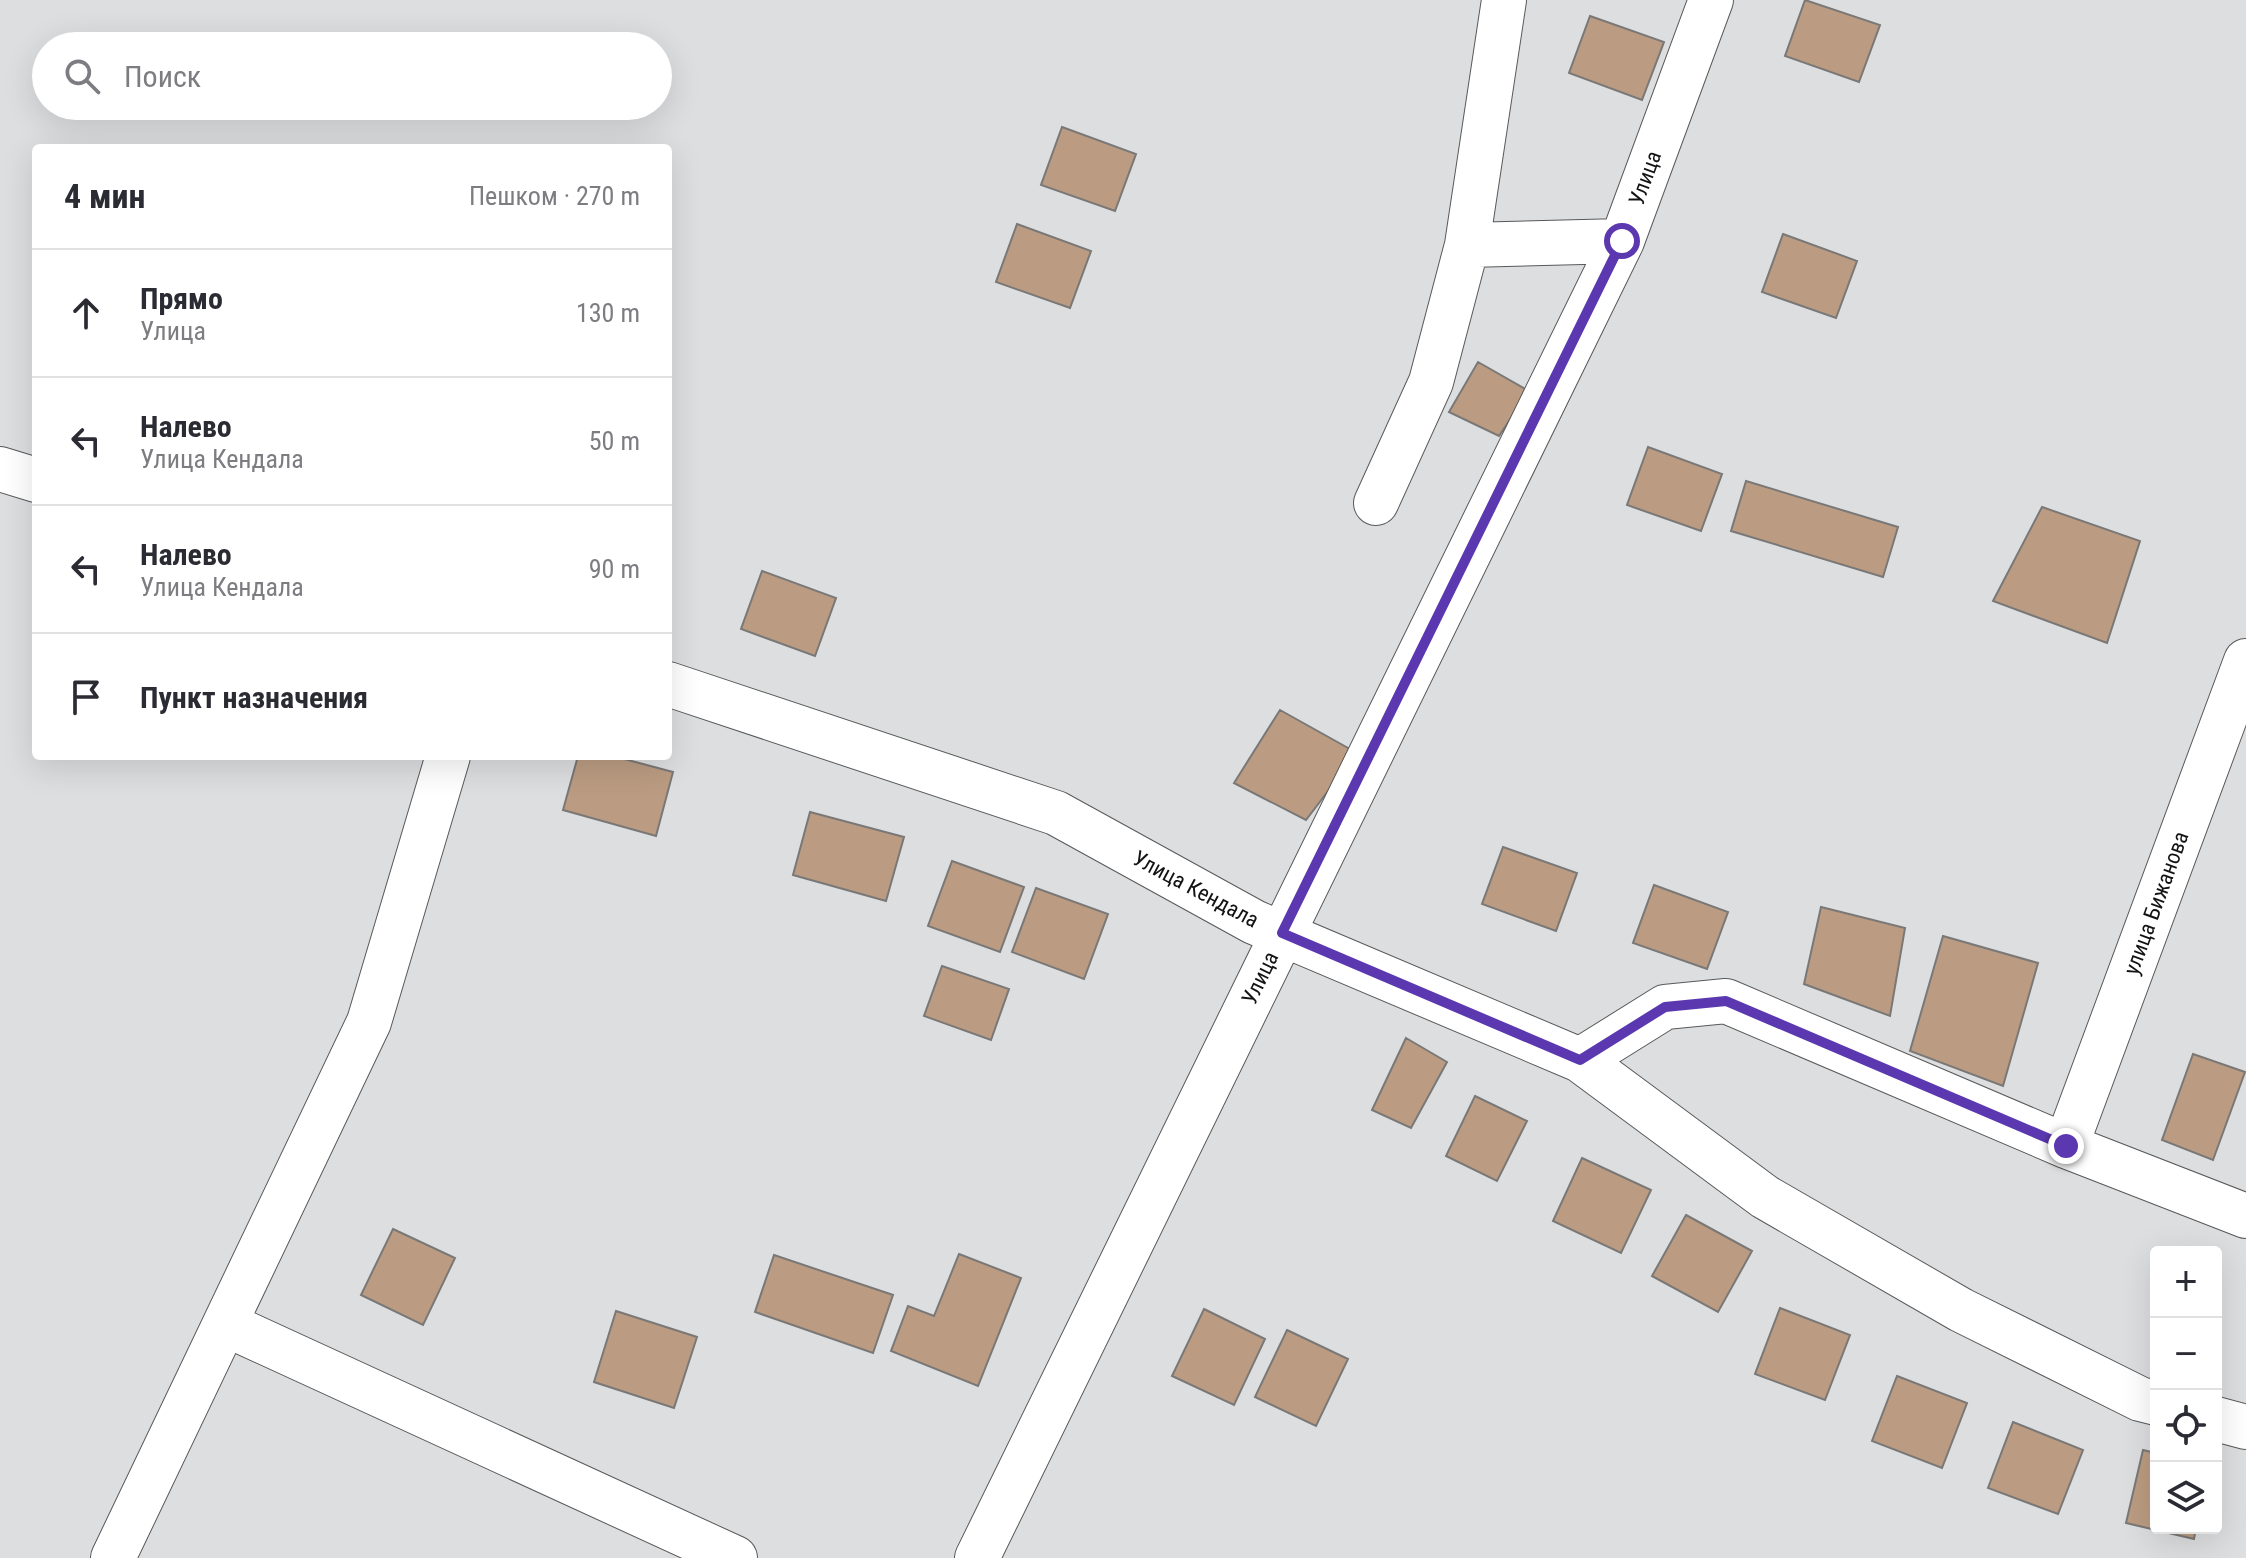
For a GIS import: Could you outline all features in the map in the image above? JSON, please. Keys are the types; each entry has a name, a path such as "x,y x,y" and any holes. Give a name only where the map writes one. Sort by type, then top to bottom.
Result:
{"street":[{"path":"1376,503 1431,382 1467,245 1504,0"},
{"name":"Улица","path":"977,1558 1622,241 1711,0"},
{"path":"1467,245 1622,241"},
{"path":"0,469 32,479"},
{"name":"улица Бижанова","path":"2066,1146 2246,661"},
{"name":"Улица Кендала","path":"672,685 1056,813 1254,922 1580,1060 1765,1197 1961,1310 2150,1402"},
{"path":"113,1558 369,1022 447,760"},
{"path":"1580,1060 1665,1007 1726,1001 2066,1146 2246,1216"},
{"path":"225,1324 735,1558"},
{"path":"2222,1421 2246,1427"}],"building":[{"path":"1805,0 1880,25 1859,82 1785,56"},
{"path":"1590,16 1664,42 1642,100 1569,73"},
{"path":"1062,127 1136,154 1115,211 1041,185"},
{"path":"1017,224 1091,251 1070,308 996,282"},
{"path":"1783,234 1857,261 1836,318 1762,292"},
{"path":"1478,362 1529,391 1499,436 1449,412"},
{"path":"1648,447 1722,474 1701,531 1627,505"},
{"path":"1746,481 1898,527 1883,577 1731,531"},
{"path":"2042,507 2140,541 2107,643 1993,601"},
{"path":"762,571 836,598 815,656 741,629"},
{"path":"1280,710 1357,753 1306,820 1234,783"},
{"path":"577,760 628,760 673,772 656,836 563,810"},
{"path":"810,812 904,837 886,901 793,875"},
{"path":"1503,847 1577,873 1556,931 1482,904"},
{"path":"952,861 1024,887 1000,952 928,926"},
{"path":"1654,885 1728,912 1707,969 1633,943"},
{"path":"1036,888 1108,914 1084,979 1012,952"},
{"path":"1821,907 1905,928 1890,1016 1804,984"},
{"path":"1943,936 2038,963 2003,1086 1910,1051"},
{"path":"942,966 1009,989 991,1040 924,1016"},
{"path":"1406,1038 1447,1062 1411,1128 1372,1110"},
{"path":"2193,1054 2245,1072 2213,1160 2162,1140"},
{"path":"1475,1096 1527,1121 1497,1181 1446,1156"},
{"path":"1582,1158 1651,1190 1621,1253 1553,1221"},
{"path":"1686,1215 1752,1251 1718,1312 1652,1276"},
{"path":"393,1229 455,1258 423,1325 361,1295"},
{"path":"959,1254 1021,1278 978,1386 891,1351 908,1306 934,1316"},
{"path":"774,1255 893,1295 873,1353 755,1312"},
{"path":"1780,1308 1850,1335 1825,1400 1755,1374"},
{"path":"1204,1309 1265,1339 1234,1405 1172,1376"},
{"path":"616,1311 697,1337 674,1408 594,1382"},
{"path":"1287,1330 1348,1359 1316,1426 1255,1397"},
{"path":"1897,1376 1967,1403 1942,1468 1872,1441"},
{"path":"2013,1422 2083,1450 2058,1514 1988,1488"},
{"path":"2143,1450 2150,1452 2150,1529 2126,1523"},
{"path":"2173,1534 2195,1534 2194,1539"}],"route":[{"path":"1622,241 1282,933 1580,1060 1665,1007 1726,1001 2066,1146"}]}
